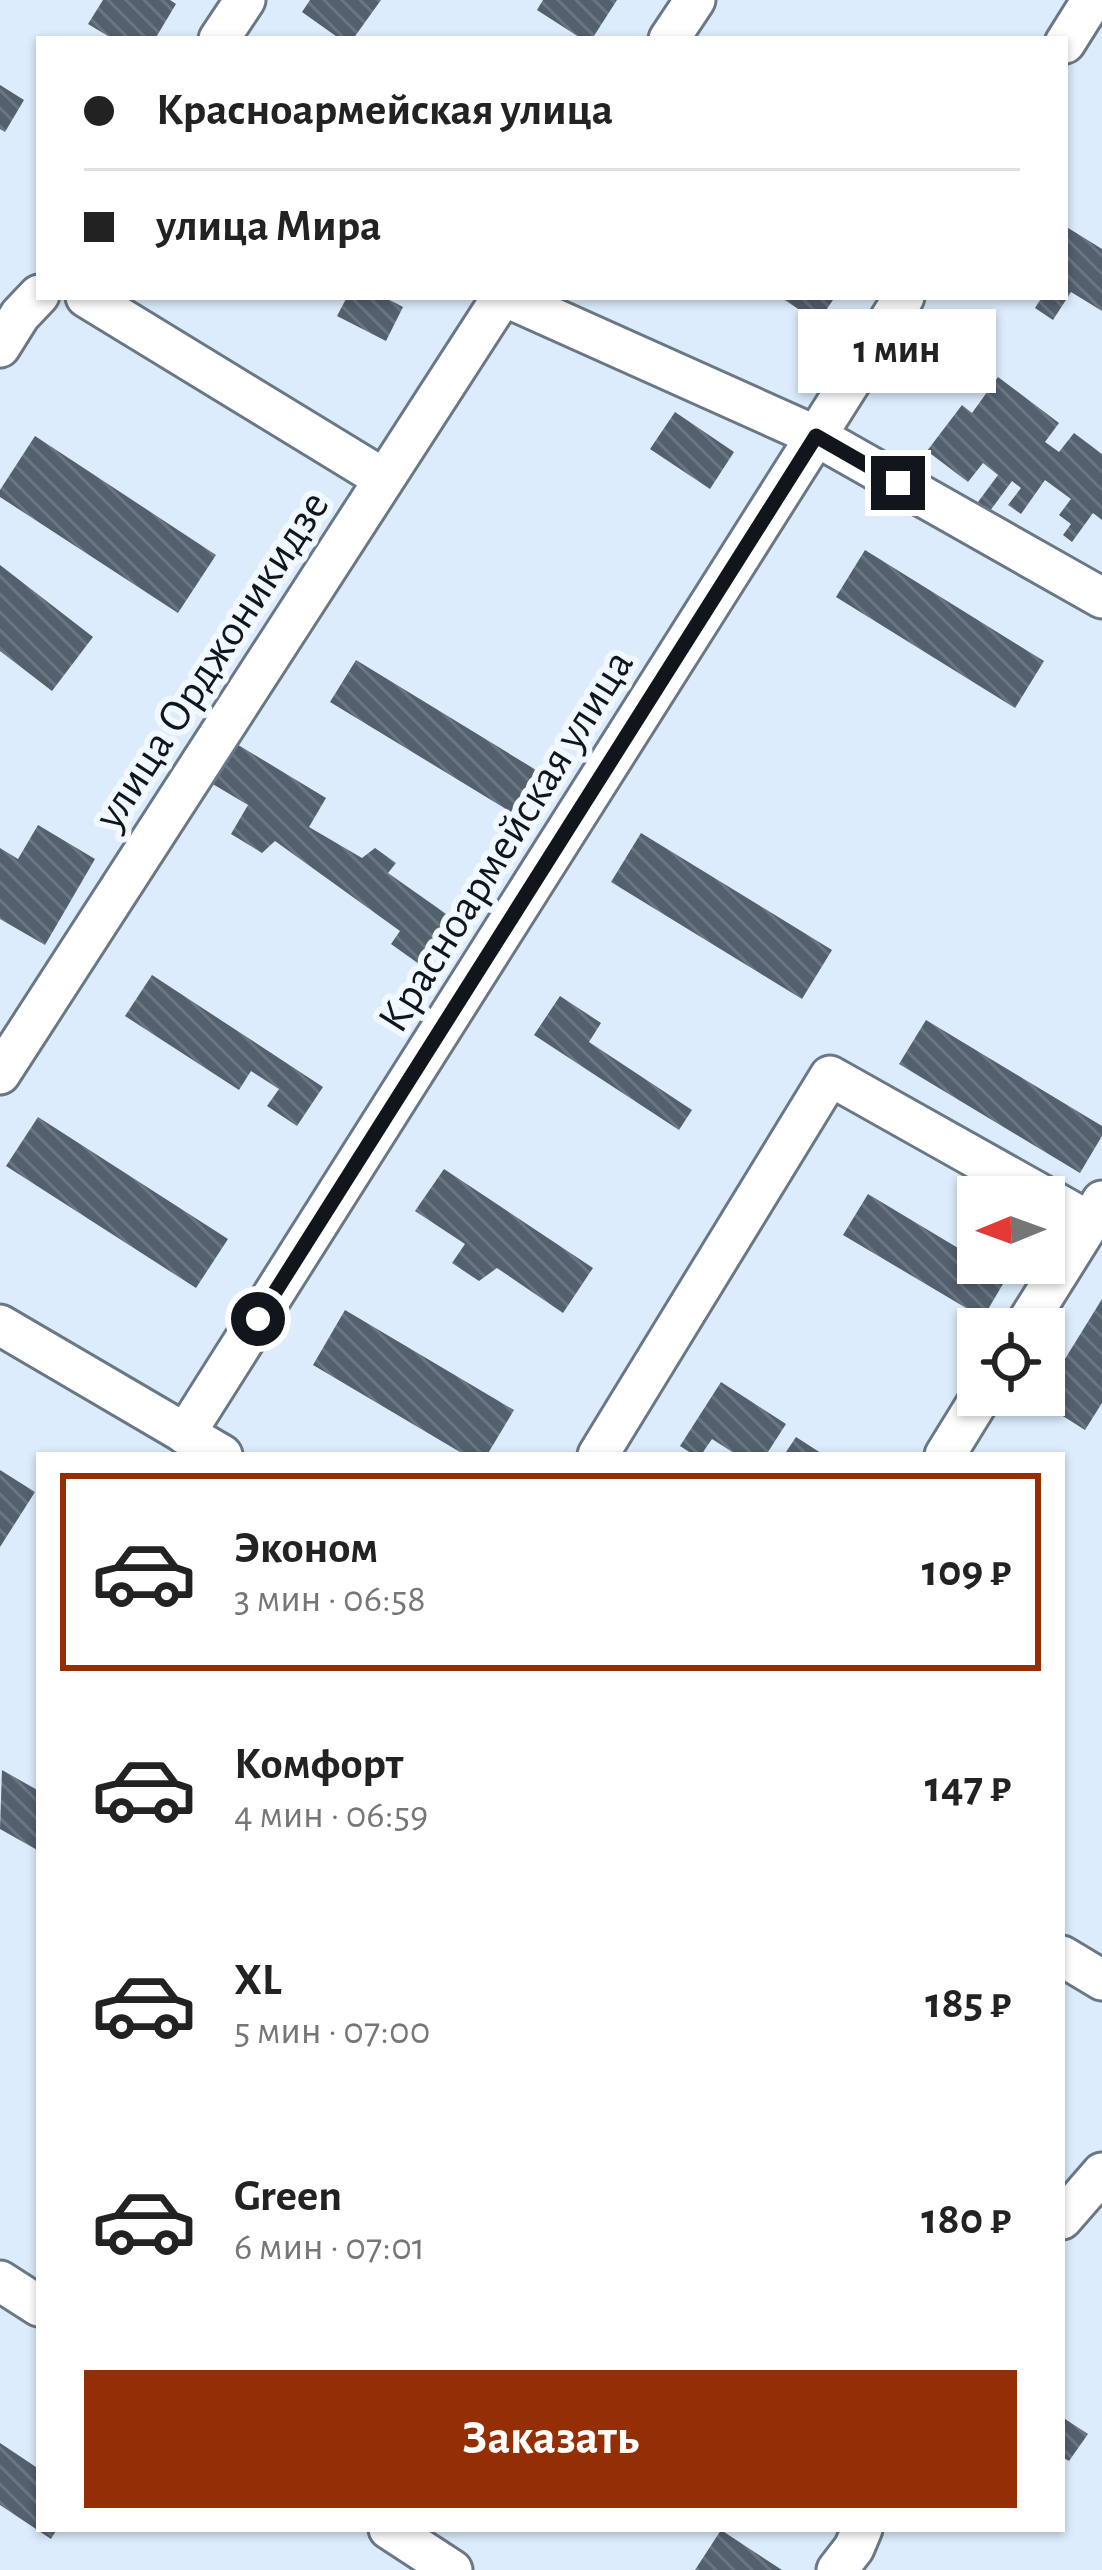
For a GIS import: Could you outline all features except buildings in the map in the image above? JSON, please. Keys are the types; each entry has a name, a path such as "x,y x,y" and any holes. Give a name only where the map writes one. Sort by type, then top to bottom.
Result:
{"street":[{"path":"221,36 245,0"},
{"path":"671,36 694,0"},
{"path":"1068,38 1092,0"},
{"path":"91,300 384,478"},
{"name":"улица Орджоникидзе","path":"0,1074 502,300"},
{"name":"улица Орджоникидзе","path":"511,300 816,436 1102,598"},
{"name":"Красноармейская улица","path":"185,1434 902,300"},
{"path":"600,1452 830,1076 1088,1212 1035,1308"},
{"path":"0,1325 217,1452"},
{"path":"947,1452 969,1416"},
{"path":"1065,1958 1102,1980"},
{"path":"1065,2216 1102,2173"},
{"path":"0,2281 36,2304"},
{"path":"394,2532 452,2570"},
{"path":"837,2570 861,2532"}],"route":[{"path":"258,1319 816,436 898,483"}]}
